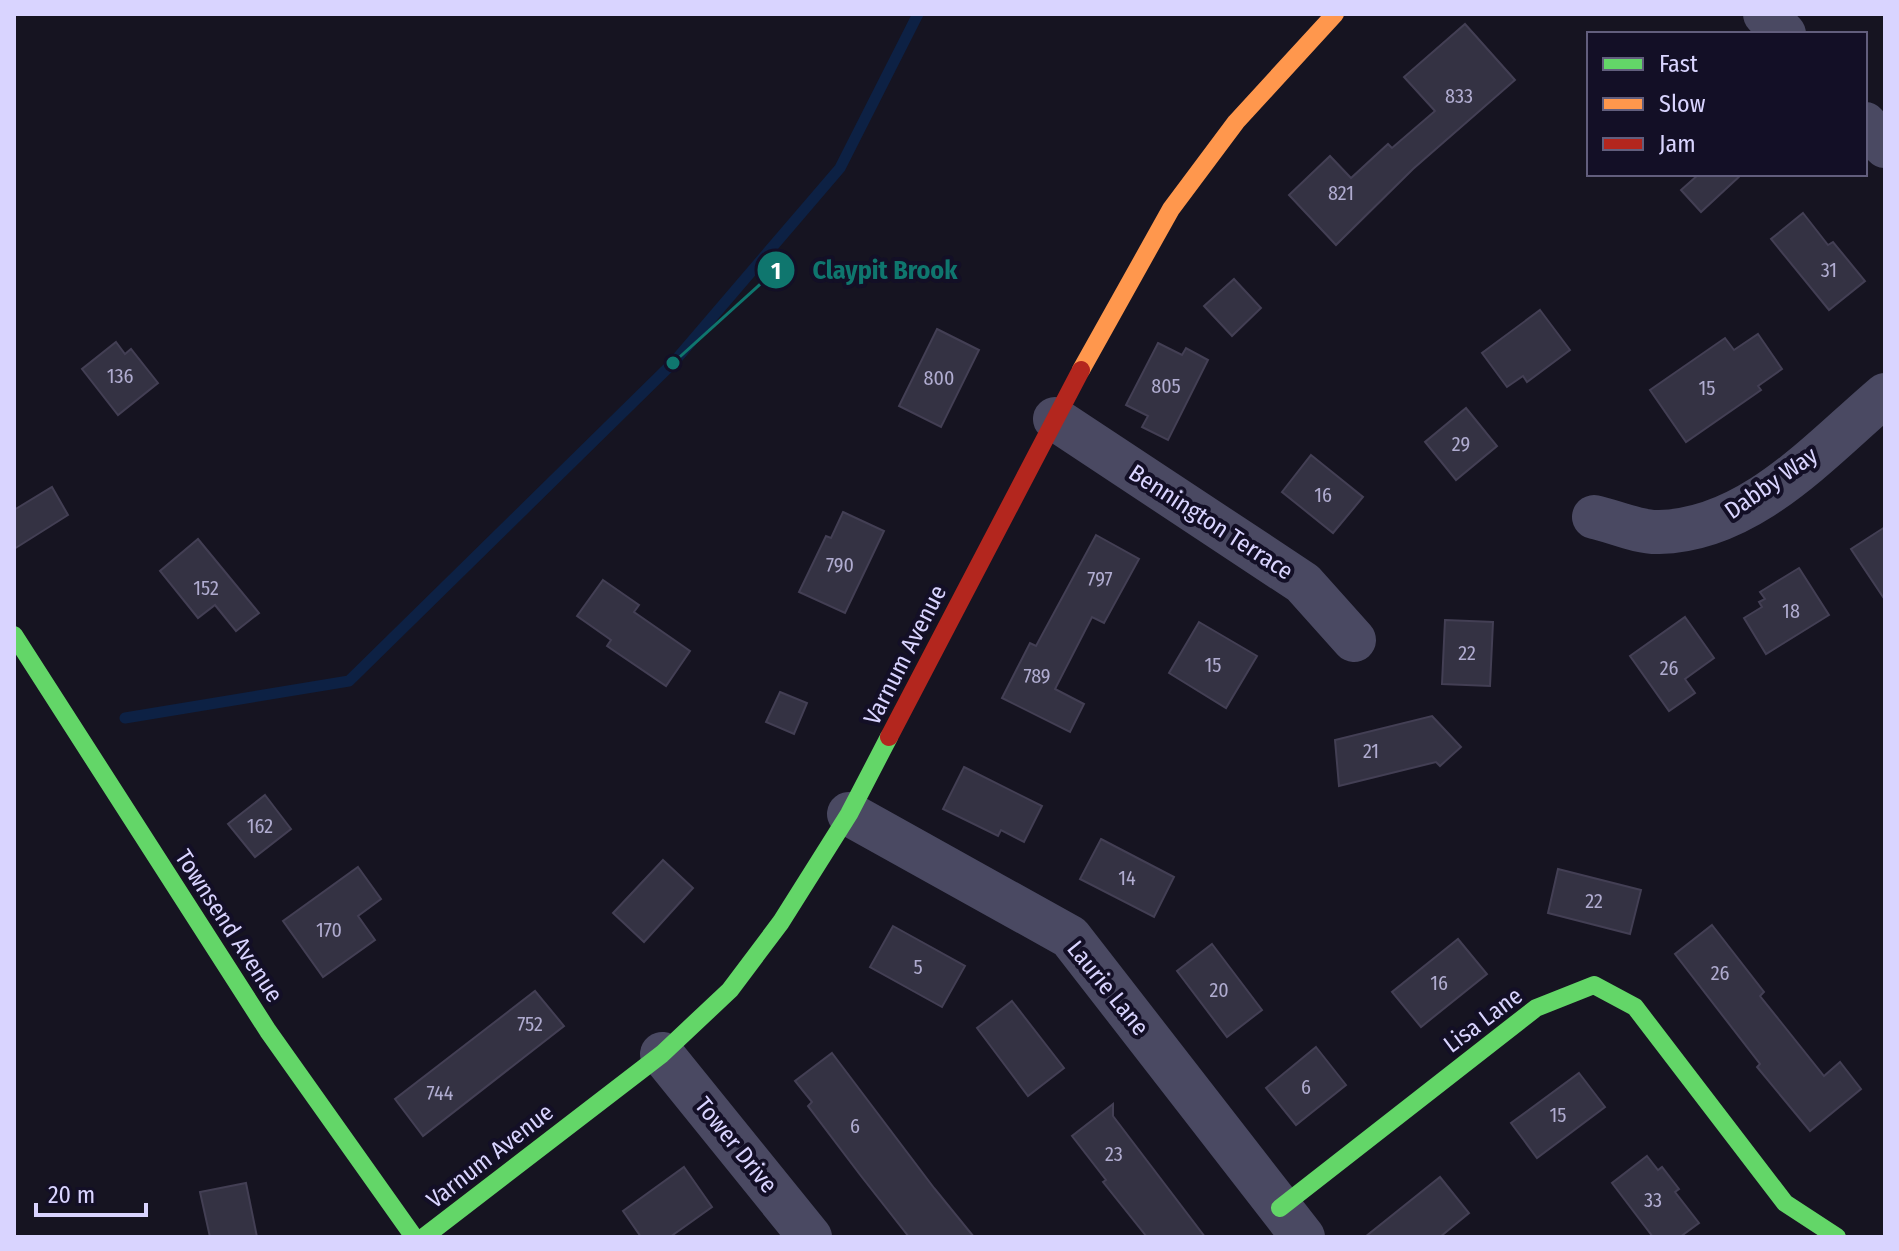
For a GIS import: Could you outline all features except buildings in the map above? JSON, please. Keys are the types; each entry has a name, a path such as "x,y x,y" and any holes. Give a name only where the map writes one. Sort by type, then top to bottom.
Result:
{"main road":[{"name":"Varnum Avenue","path":"424,1237 662,1054 730,990 781,922 849,814 1055,419 1171,209 1236,122 1335,14"},
{"name":"Townsend Avenue","path":"14,635 268,1031 414,1237"},
{"name":"Lisa Lane","path":"1291,1222 1536,1008 1594,985 1635,1007 1785,1203 1837,1237"}],"street":[{"path":"1765,14 1782,32"},
{"path":"1867,126 1885,146"},
{"name":"Dabby Way","path":"1594,517 1658,532 1730,517 1788,478 1885,395"},
{"name":"Bennington Terrace","path":"1055,419 1303,583 1354,640"},
{"name":"Laurie Lane","path":"849,814 1070,937 1291,1222"},
{"name":"Tower Drive","path":"662,1054 810,1237"}],"waterway":[{"path":"125,718 349,681 673,363 840,168 918,14"}],"traffic: fast":[{"path":"14,635 268,1031 414,1237"},
{"path":"424,1237 662,1054 730,990 781,922 849,814 889,737"},
{"path":"1280,1208 1536,1008 1594,985 1635,1007 1785,1203 1837,1237"}],"traffic: slow":[{"path":"1081,370 1171,209 1236,122 1335,14"}],"traffic: jam":[{"path":"889,737 1081,370"}],"place":[{"name":"Claypit Brook","path":"673,363"}]}
